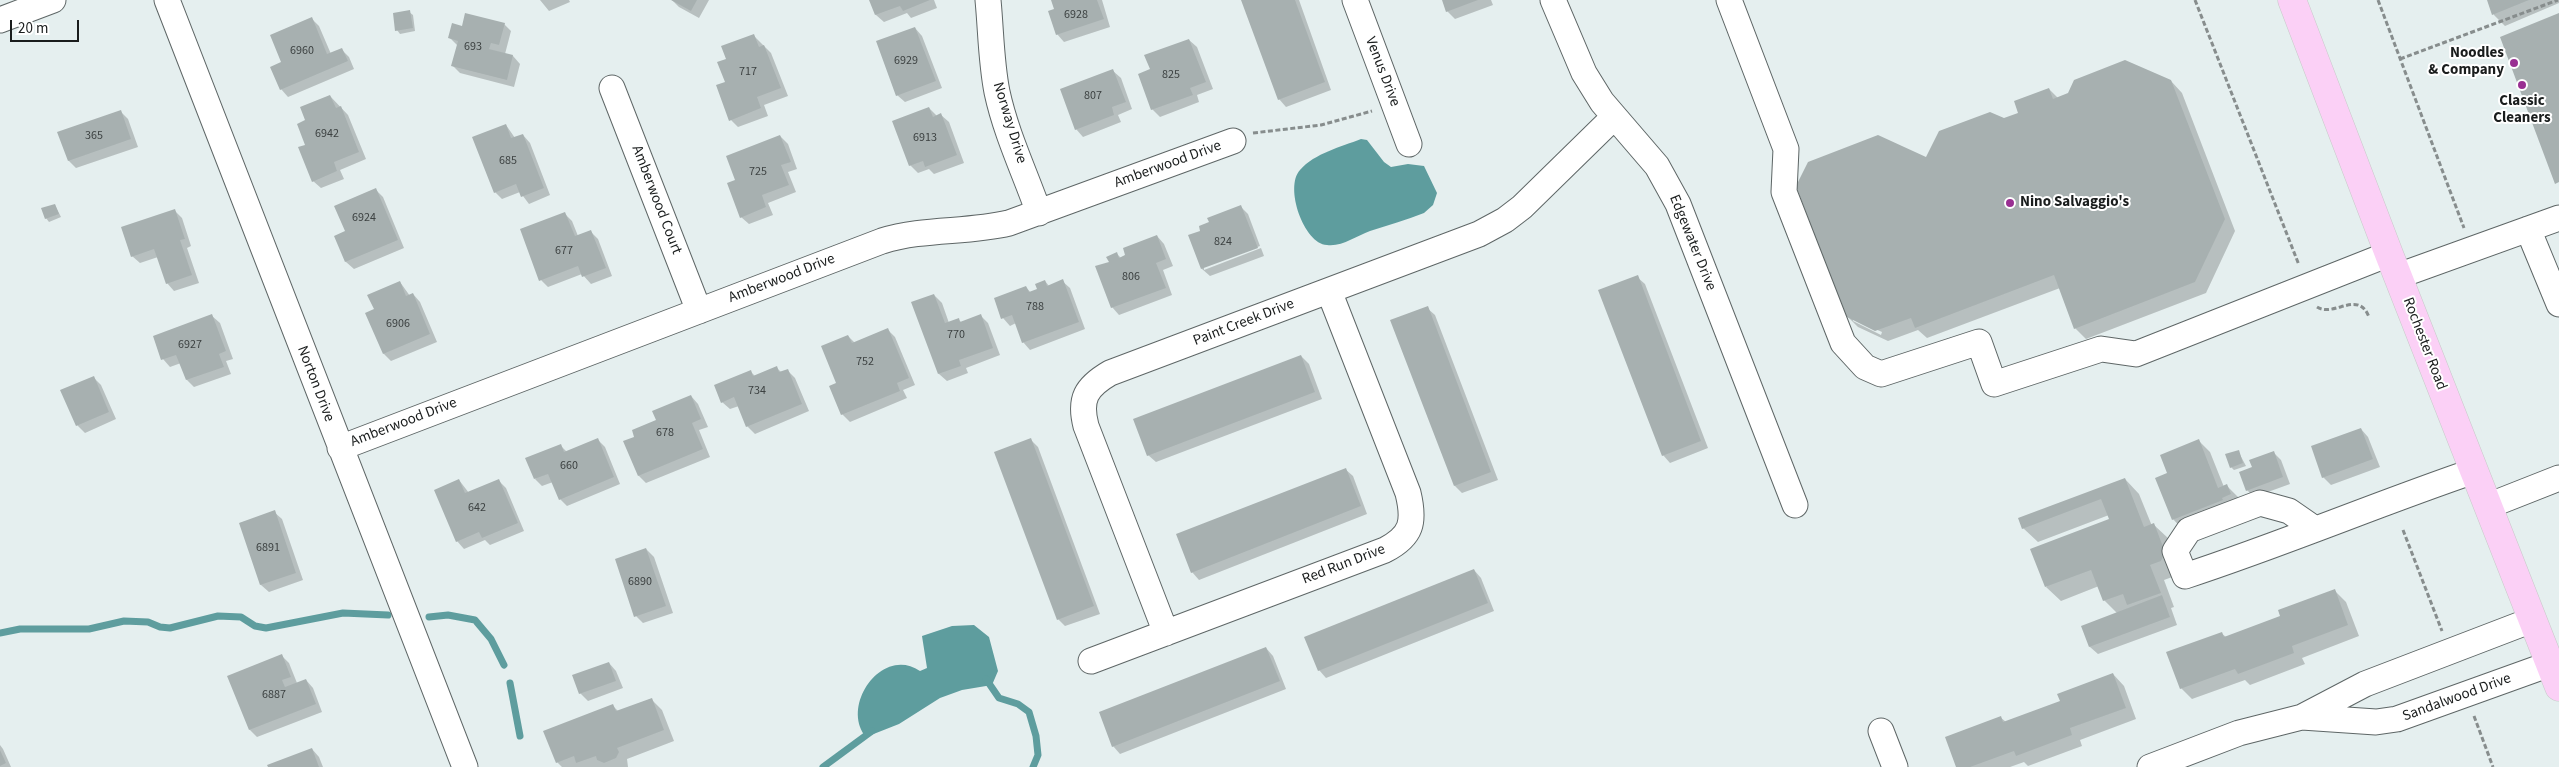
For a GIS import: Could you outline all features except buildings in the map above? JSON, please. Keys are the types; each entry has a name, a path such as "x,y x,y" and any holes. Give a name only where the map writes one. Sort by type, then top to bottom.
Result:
{"main road":[{"name":"Rochester Road","path":"2292,0 2393,265 2554,675"}],"street":[{"path":"0,20 53,0"},
{"name":"Norton Drive","path":"166,0 465,767"},
{"name":"Norway Drive","path":"988,0 997,93 1008,130 1039,213"},
{"name":"Venus Drive","path":"1355,0 1409,144"},
{"name":"Edgewater Drive","path":"1553,0 1584,73 1614,117 1657,166 1678,204 1795,505"},
{"path":"1728,0 1786,149 1784,192 1843,343 1865,366 1881,374 1979,342 1994,384 2101,348 2136,354 2393,265 2528,229 2559,218"},
{"name":"Amberwood Court","path":"612,88 699,311"},
{"name":"Paint Creek Drive","path":"1166,633 1086,426 1082,411 1086,394 1096,382 1110,373 1479,234 1522,207 1614,117"},
{"name":"Amberwood Drive","path":"340,448 895,238 921,232 995,226 1039,213 1232,141"},
{"path":"2528,229 2556,291"},
{"name":"Red Run Drive","path":"1091,661 1385,550 1402,539 1409,529 1412,508 1408,493 1329,291"},
{"path":"2315,529 2289,512 2260,503 2189,530 2175,551 2185,576 2251,554 2401,496 2474,471"},
{"path":"2488,506 2559,478"},
{"name":"Sandalwood Drive","path":"2150,767 2239,733 2302,717 2366,684 2532,620"},
{"name":"Sandalwood Drive","path":"2302,717 2376,722 2397,719 2554,675"},
{"path":"1881,731 1895,767"}],"path":[{"path":"2195,0 2300,266"},
{"path":"2378,0 2466,233"},
{"path":"2400,59 2558,0"},
{"path":"1232,141 1248,134 1321,125 1394,104"},
{"path":"2315,306 2319,310 2327,310 2352,304 2359,305 2366,310 2369,317"},
{"path":"2404,530 2443,634"},
{"path":"2473,713 2493,767"}],"water":[{"path":"1361,139 1367,140 1384,162 1391,167 1408,164 1424,166 1437,193 1433,205 1424,213 1370,231 1344,243 1327,245 1319,242 1304,225 1295,201 1294,189 1296,178 1300,170 1313,159"},
{"path":"974,625 989,637 998,671 992,685 962,690 940,698 899,724 866,737 859,724 858,710 862,696 869,683 879,672 892,666 906,665 920,671 927,668 922,636 952,626"}],"waterway":[{"path":"0,633 20,629 89,629 124,621 148,622 160,627 170,628 218,616 241,617 255,626 266,628 343,613 388,615"},
{"path":"429,617 448,615 475,620 491,639 504,665"},
{"path":"986,679 999,698 1018,704 1029,712 1036,736 1038,755 1033,767"},
{"path":"510,683 520,736"},
{"path":"823,767 872,731"}],"place":[{"name":"Noodles & Company","path":"2514,63"},
{"name":"Classic Cleaners","path":"2522,85"},
{"name":"Nino Salvaggio's","path":"2010,203"}]}
